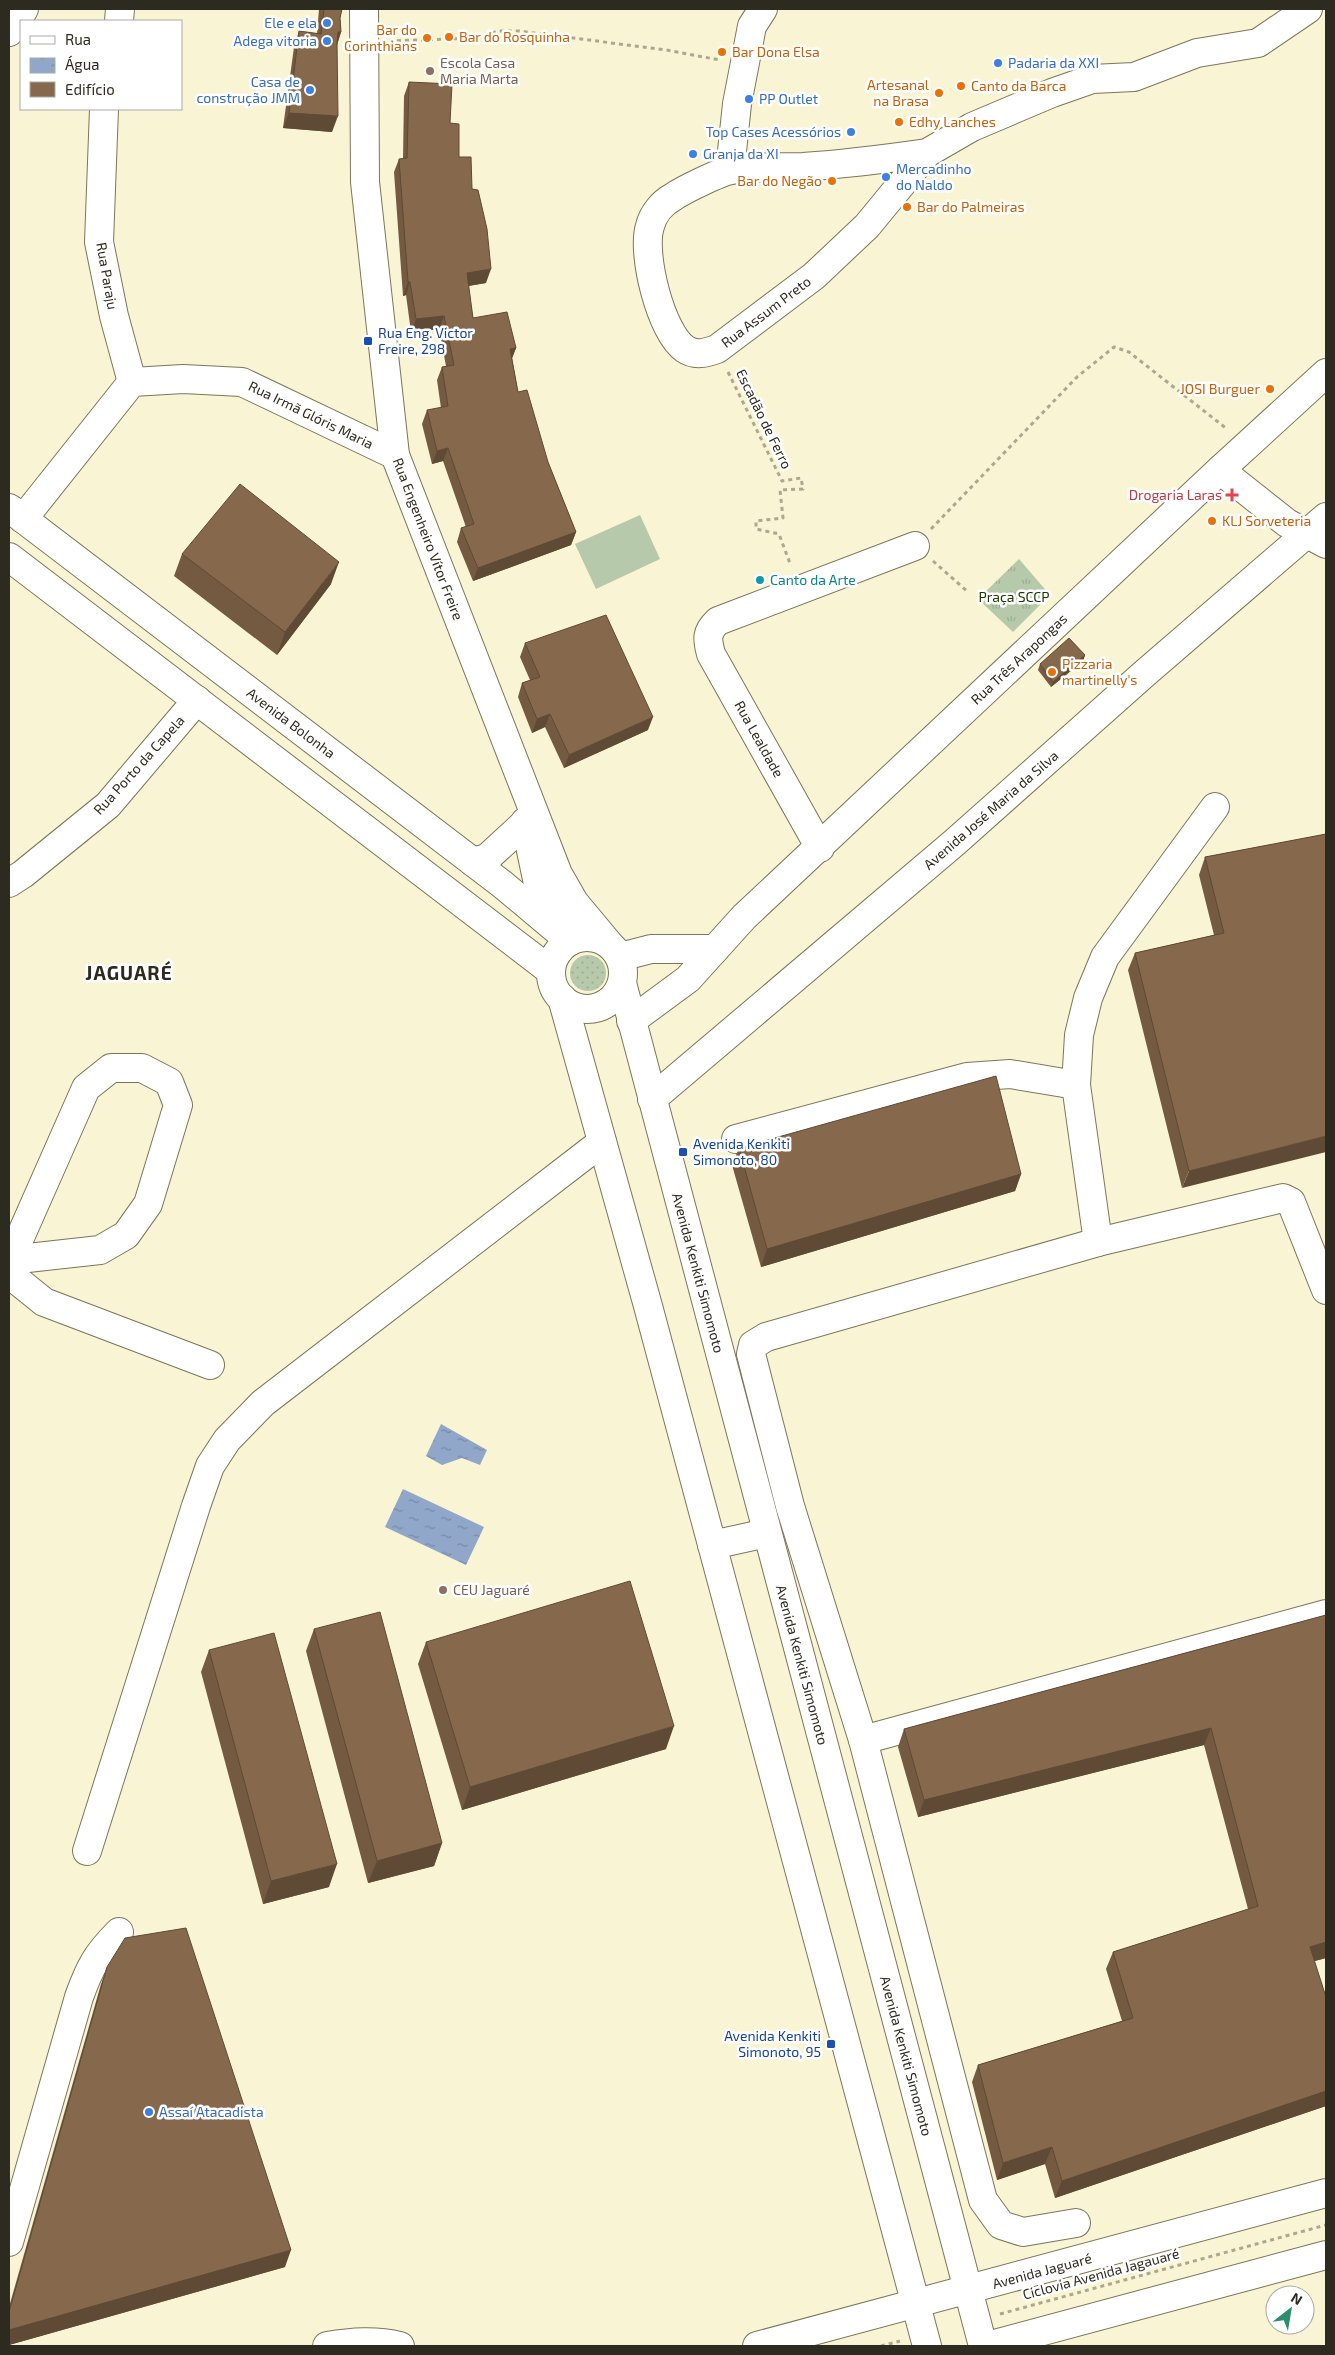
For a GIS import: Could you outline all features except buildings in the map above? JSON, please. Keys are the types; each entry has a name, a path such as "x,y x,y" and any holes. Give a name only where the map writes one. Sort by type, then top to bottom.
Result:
{"main road":[{"path":"9,32 24,9"},
{"name":"Rua Engenheiro Vítor Freire","path":"364,9 365,182 395,455 558,874 567,892 614,950"},
{"path":"730,170 737,104 744,64 752,26 763,9"},
{"name":"Rua Assum Preto","path":"927,153 860,163 730,170 672,197 654,215 649,228 649,257 656,294 673,338 685,349 696,354 717,349 814,276 867,226 927,153 972,127 1052,92 1092,79 1134,77 1198,53 1258,43 1308,9"},
{"name":"Rua Paraju","path":"104,110 100,242 114,316 132,382"},
{"name":"Rua Três Arapongas","path":"715,949 744,917 820,848 1326,372"},
{"name":"Rua Irmã Glóris Maria","path":"132,382 183,379 242,382 395,455"},
{"path":"16,514 132,382"},
{"path":"1220,470 1287,523 1320,531"},
{"name":"Avenida Bolonha","path":"16,514 473,862 572,940"},
{"name":"Avenida José Maria da Silva","path":"652,1099 954,843 1144,674 1320,531"},
{"path":"800,589 920,541"},
{"path":"9,557 552,971"},
{"name":"Rua Lealdade","path":"800,589 718,622 711,628 707,636 711,654 820,848"},
{"name":"Rua Porto da Capela","path":"9,883 23,874 108,805 197,700"},
{"name":"Rua Engenheiro Vítor Freire","path":"525,788 525,823 538,884 572,940"},
{"path":"1098,1242 1076,1085 1079,1035 1088,998 1104,957 1215,807"},
{"path":"473,862 487,858 525,823"},
{"path":"715,949 614,950 590,937 572,940 559,950 552,971 553,983 562,998 602,1142 926,2341"},
{"path":"632,1021 688,979 715,949"},
{"path":"562,998 577,1007 594,1008 612,999 622,983 623,975 614,950"},
{"name":"Avenida Kenkiti Simomoto","path":"622,983 983,2346"},
{"path":"10,1260 100,1250 126,1235 148,1204 178,1105 169,1082 142,1068 111,1068 86,1088 10,1260 18,1281 44,1302 210,1365"},
{"path":"736,1139 967,1077 1010,1074 1076,1085"},
{"path":"87,1851 196,1506 210,1466 226,1440 263,1402 602,1142"},
{"path":"1076,2223 1024,2232 1001,2225 983,2200 863,1740 790,1506 752,1354 753,1345 766,1336 1098,1242 1286,1198 1291,1202 1326,1290"},
{"path":"712,1545 768,1533"},
{"path":"863,1740 1326,1614"},
{"path":"9,2242 79,1997 90,1968 99,1952 119,1932"},
{"name":"Avenida Jaguaré","path":"757,2346 968,2291 1326,2193"},
{"path":"987,2346 1326,2255"},
{"path":"327,2346 350,2342 374,2342 400,2346"}],"path":[{"path":"364,42 478,38 498,31 519,31 666,50 744,64"},
{"path":"968,592 920,541 1077,377 1114,347 1129,352 1246,446"},
{"name":"Escadão de Ferro","path":"717,349 782,481 801,478 803,489 780,490 783,518 756,521 756,529 779,534 800,589"},
{"name":"Ciclovia Avenida Jagauaré","path":"976,2320 1326,2225"},
{"path":"881,2346 926,2341"}],"green space":[{"path":"640,515 660,559 596,589 575,544"},
{"name":"Praça SCCP","path":"1019,559 1050,595 1013,632 978,599"},
{"path":"588,955 601,960 606,973 601,986 588,991 575,986 570,973 575,960"}],"water":[{"path":"441,1424 487,1450 480,1465 462,1458 442,1465 426,1456"},
{"path":"403,1489 484,1527 466,1565 385,1527"}],"place":[{"name":"Ele e ela","path":"327,23"},
{"name":"Bar do Rosquinha","path":"449,37"},
{"name":"Bar do Corinthians","path":"427,38"},
{"name":"Adega vitoria","path":"327,41"},
{"name":"Bar Dona Elsa","path":"722,52"},
{"name":"Padaria da XXI","path":"998,63"},
{"name":"Escola Casa Maria Marta","path":"430,71"},
{"name":"Canto da Barca","path":"961,86"},
{"name":"Casa de construção JMM","path":"310,90"},
{"name":"Artesanal na Brasa","path":"939,93"},
{"name":"PP Outlet","path":"749,99"},
{"name":"Edhy Lanches","path":"899,122"},
{"name":"Top Cases Acessórios","path":"851,132"},
{"name":"Granja da XI","path":"693,154"},
{"name":"Mercadinho do Naldo","path":"886,177"},
{"name":"Bar do Negão","path":"832,181"},
{"name":"Bar do Palmeiras","path":"907,207"},
{"name":"Rua Eng. Victor Freire, 298","path":"368,341"},
{"name":"JOSI Burguer","path":"1270,389"},
{"name":"Drogaria Laras","path":"1232,495"},
{"name":"KLJ Sorveteria","path":"1212,521"},
{"name":"Canto da Arte","path":"760,580"},
{"name":"Pizzaria martinelly's","path":"1052,672"},
{"name":"Avenida Kenkiti Simonoto, 80","path":"683,1152"},
{"name":"CEU Jaguaré","path":"443,1590"},
{"name":"Avenida Kenkiti Simonoto, 95","path":"831,2044"},
{"name":"Assaí Atacadista","path":"149,2112"}],"district":[{"name":"JAGUARÉ","path":"129,973"}]}
